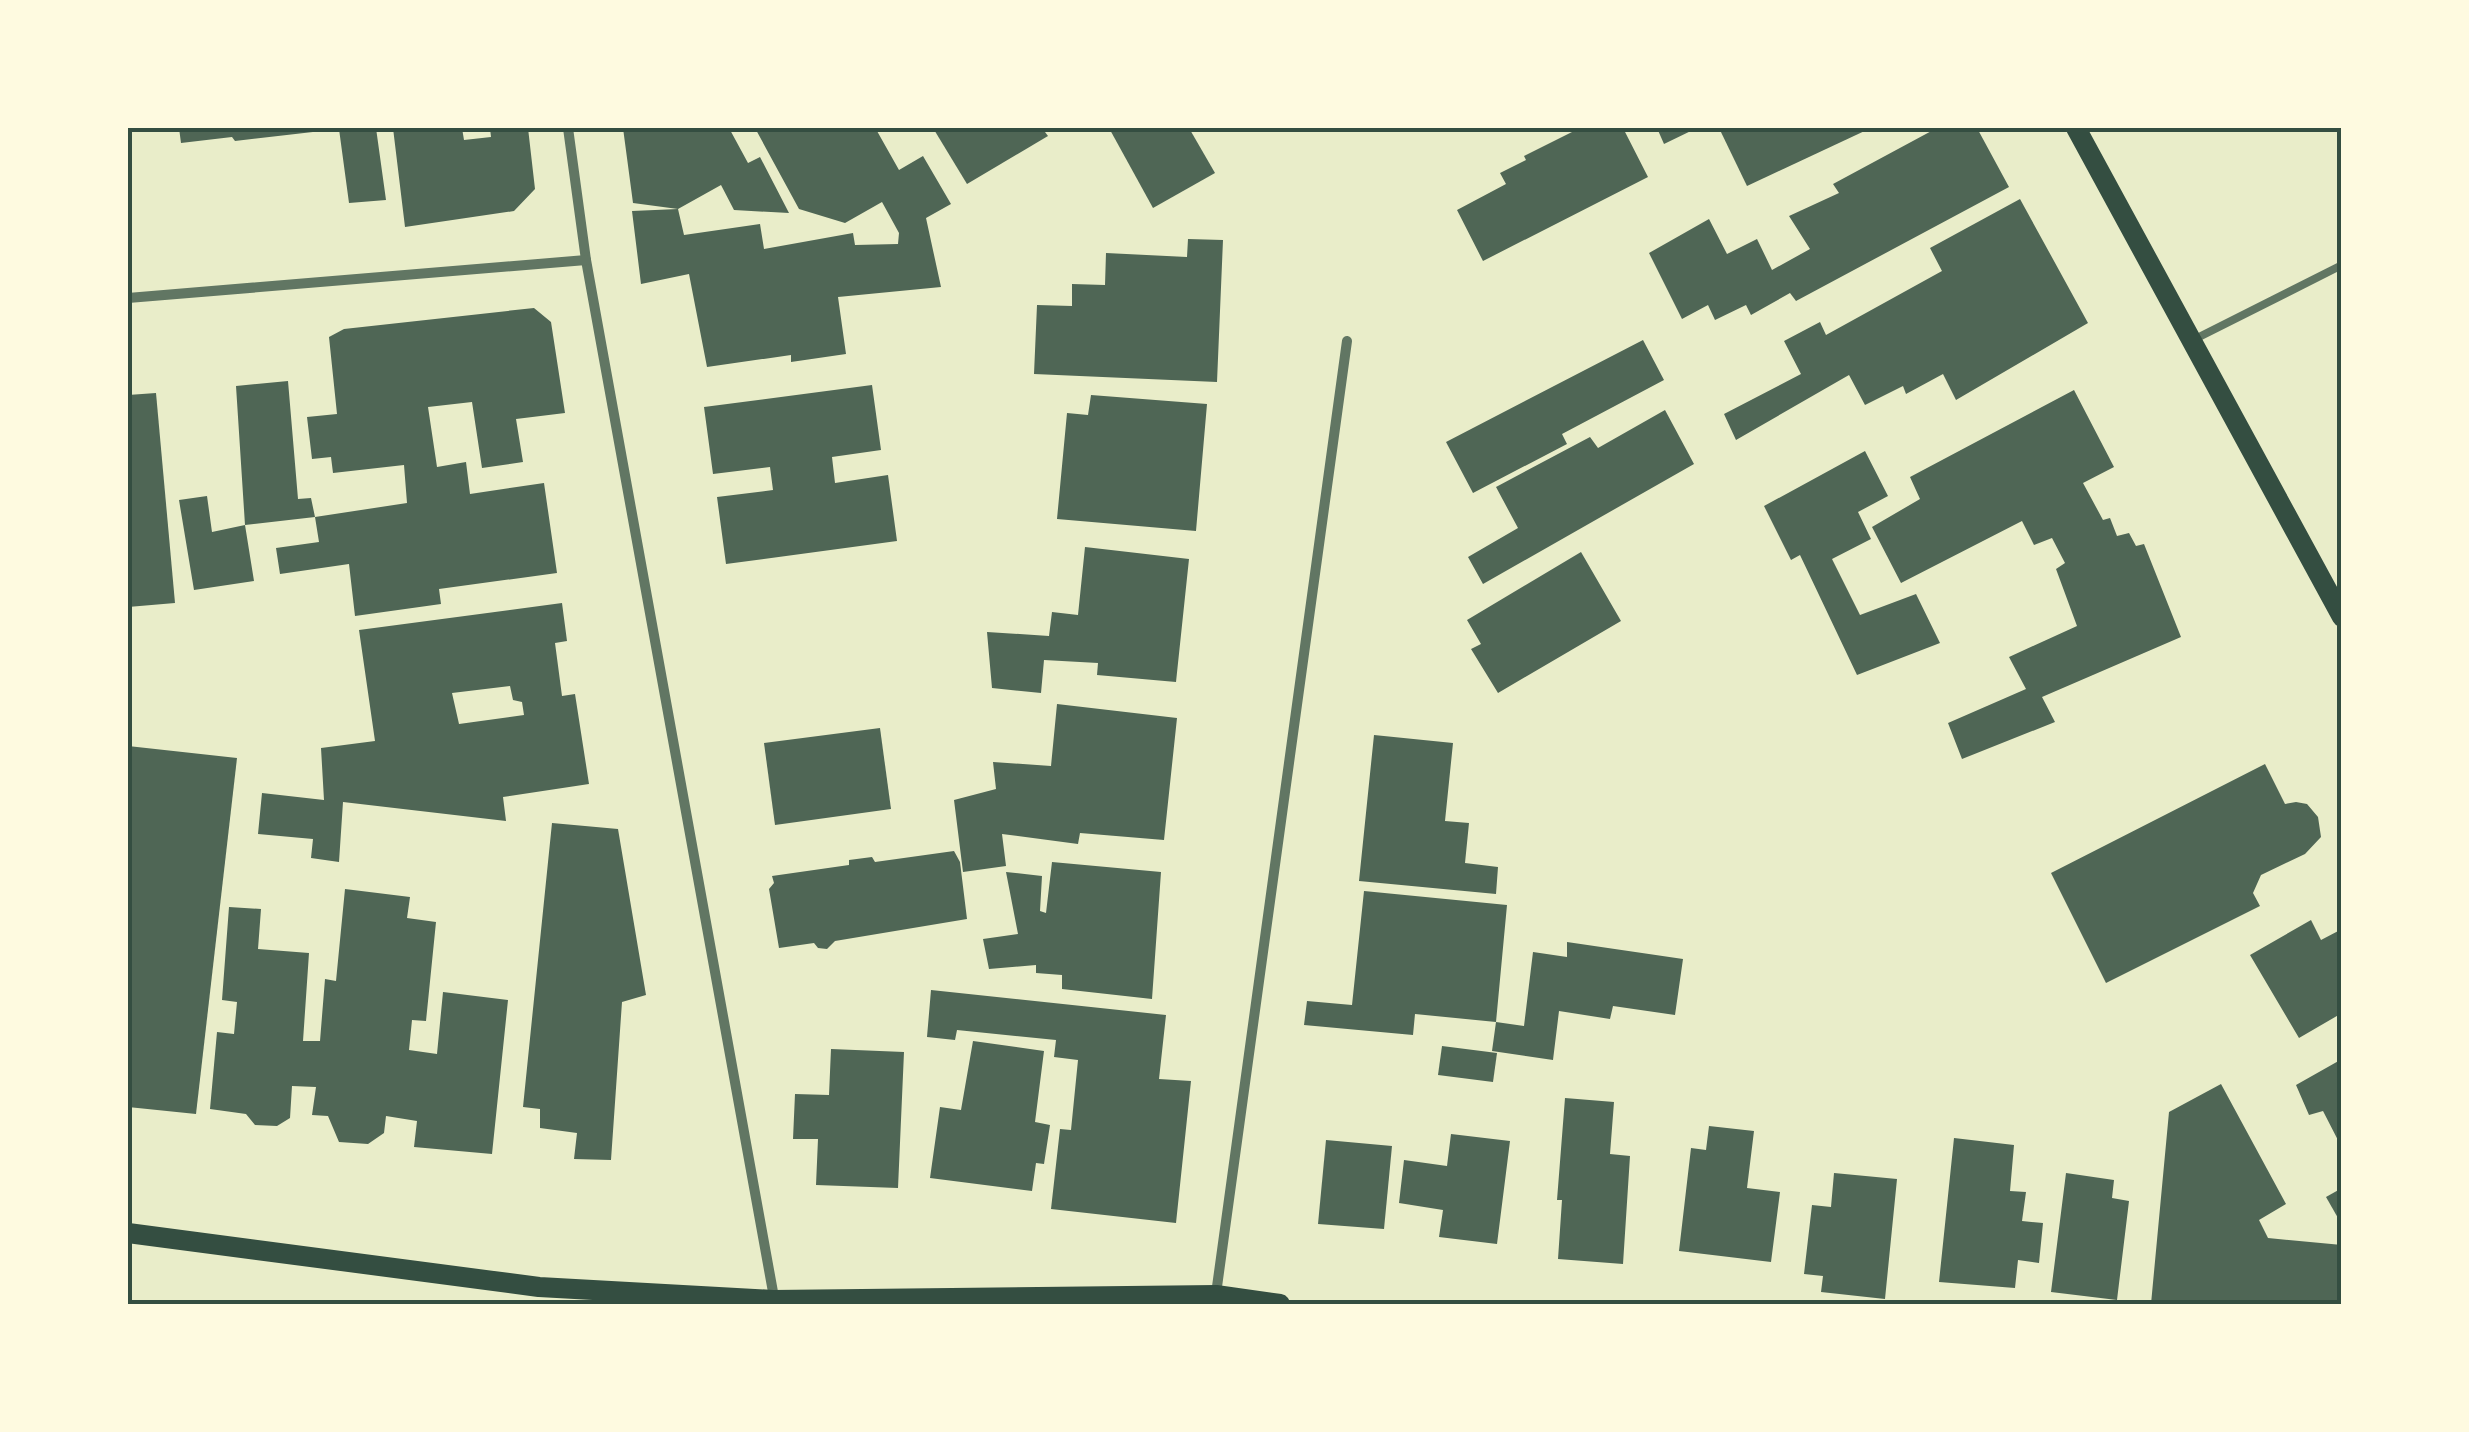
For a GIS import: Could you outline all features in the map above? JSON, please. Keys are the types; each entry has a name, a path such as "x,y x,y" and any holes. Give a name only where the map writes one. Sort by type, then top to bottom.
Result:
{"main road":[{"path":"2076,128 2342,617"},
{"path":"128,1233 536,1296 774,1302 1216,1295 1280,1304"}],"street":[{"path":"568,128 586,260 774,1302"},
{"path":"128,298 586,260"},
{"path":"1216,1295 1346,340"}],"lane":[{"path":"2191,342 2342,265"}],"building":[{"path":"179,128 376,128 386,200 349,203 339,129 181,143"},
{"path":"393,128 462,128 464,140 491,137 490,128 528,128 535,189 514,211 405,227"},
{"path":"623,128 729,128 748,163 760,157 789,213 734,210 721,185 678,209 633,203"},
{"path":"755,128 883,128 877,131 899,170 923,156 951,204 926,218 941,287 838,297 846,354 791,362 791,355 707,367 689,274 641,284 632,211 678,209 684,235 760,224 764,249 853,233 855,245 898,244 899,233 882,202 845,223 799,209"},
{"path":"933,128 1042,128 1048,136 967,184"},
{"path":"1109,128 1189,128 1215,173 1153,208"},
{"path":"1580,128 1623,128 1648,177 1483,261 1457,210 1506,184 1500,173 1526,160 1524,156"},
{"path":"1657,128 1697,128 1664,144"},
{"path":"1719,128 1871,128 1747,186"},
{"path":"1937,128 1977,128 2009,187 1796,301 1790,293 1751,315 1746,305 1715,320 1708,305 1682,319 1649,253 1709,219 1727,254 1757,239 1772,270 1810,249 1789,216 1839,193 1833,184"},
{"path":"2020,199 2088,323 1956,400 1943,374 1906,394 1903,386 1865,405 1849,375 1736,440 1724,414 1801,374 1784,341 1820,322 1826,335 1942,271 1930,248"},
{"path":"1188,239 1223,240 1217,382 1034,374 1037,305 1072,306 1072,284 1105,285 1106,253 1187,257"},
{"path":"534,308 551,322 565,413 516,419 523,462 482,468 472,402 428,407 437,467 466,462 470,494 544,483 557,573 439,589 441,604 355,616 349,564 280,574 276,548 319,542 315,517 407,503 404,465 333,473 331,457 312,459 307,417 337,414 329,337 344,329"},
{"path":"1643,340 1664,380 1562,434 1567,444 1473,493 1446,442"},
{"path":"288,381 298,499 311,498 315,517 245,525 236,386"},
{"path":"872,385 881,450 832,457 835,483 888,475 897,541 726,564 717,497 773,490 770,467 713,474 704,407"},
{"path":"2074,390 2114,467 2083,483 2103,520 2110,518 2117,536 2129,533 2136,546 2144,544 2181,637 2042,697 2055,722 1962,759 1948,723 2026,689 2009,657 2077,626 2056,569 2065,563 2052,538 2034,545 2022,521 1901,583 1872,527 1920,499 1910,477"},
{"path":"156,393 175,603 128,607 128,395"},
{"path":"1091,395 1207,404 1196,531 1057,519 1067,413 1088,415"},
{"path":"1665,410 1694,464 1483,584 1468,557 1518,528 1496,487 1590,437 1598,448"},
{"path":"1865,451 1888,496 1858,512 1871,539 1832,559 1860,615 1916,594 1940,643 1857,675 1800,555 1791,560 1764,506"},
{"path":"207,496 212,532 245,525 254,581 194,590 179,500"},
{"path":"1085,547 1189,559 1176,682 1097,675 1098,663 1044,660 1041,693 992,688 987,632 1049,636 1052,612 1078,615"},
{"path":"1581,552 1621,621 1498,693 1471,649 1481,644 1467,620"},
{"path":"562,603 567,641 555,643 562,696 575,694 589,784 503,797 506,821 343,802 339,862 311,858 313,839 258,834 262,793 324,800 321,748 375,741 359,630","holes":["510,686 513,700 522,702 524,715 459,724 452,693"]},
{"path":"1057,704 1177,718 1164,840 1080,833 1078,844 1002,834 1006,866 963,872 954,800 996,789 993,762 1051,766"},
{"path":"880,728 891,809 775,825 764,743"},
{"path":"1374,735 1453,743 1445,821 1469,823 1465,863 1498,867 1496,894 1359,881"},
{"path":"128,746 237,758 196,1114 128,1107"},
{"path":"2265,764 2285,804 2307,804 2318,817 2321,837 2305,854 2261,875 2253,893 2260,906 2106,983 2051,873"},
{"path":"552,823 618,829 646,995 622,1002 611,1160 574,1159 577,1133 540,1128 540,1109 523,1107"},
{"path":"954,851 960,862 967,919 835,941 827,949 814,943 779,948 769,889 774,883 772,876 849,865 849,860 872,857 875,862"},
{"path":"1052,862 1161,872 1152,999 1062,989 1062,975 1036,973 1036,965 989,969 983,939 1018,934 1006,872 1042,876 1040,911 1046,913"},
{"path":"345,889 410,897 407,918 436,922 426,1021 412,1020 409,1050 437,1054 443,992 508,1000 492,1154 414,1147 417,1121 386,1116 384,1133 368,1144 339,1142 328,1116 312,1115 316,1087 292,1086 290,1118 277,1126 255,1125 246,1114 210,1109 217,1032 234,1034 237,1002 222,1000 229,907 261,909 258,949 309,953 303,1041 320,1041 325,979 336,981"},
{"path":"1364,891 1507,905 1496,1022 1415,1014 1413,1035 1304,1025 1307,1001 1352,1005"},
{"path":"2311,920 2321,940 2342,929 2342,1013 2299,1038 2250,955"},
{"path":"1567,942 1683,959 1675,1015 1613,1006 1610,1019 1559,1011 1553,1060 1492,1051 1496,1022 1524,1026 1533,952 1567,957"},
{"path":"931,990 1166,1015 1159,1079 1191,1081 1176,1223 1051,1209 1060,1129 1071,1130 1078,1060 1054,1057 1056,1040 957,1030 955,1040 927,1037"},
{"path":"973,1041 1044,1051 1035,1122 1050,1125 1044,1164 1036,1163 1032,1191 930,1178 940,1107 961,1110"},
{"path":"1442,1046 1497,1053 1493,1082 1438,1075"},
{"path":"831,1049 904,1052 898,1188 816,1185 818,1139 793,1139 795,1094 829,1095"},
{"path":"2342,1059 2342,1148 2323,1111 2309,1115 2296,1085"},
{"path":"2221,1084 2286,1204 2259,1220 2268,1238 2342,1245 2342,1304 2151,1304 2169,1112"},
{"path":"1565,1098 1614,1102 1610,1154 1630,1156 1623,1264 1558,1259 1562,1200 1557,1200"},
{"path":"1709,1126 1754,1131 1747,1188 1780,1192 1771,1262 1679,1251 1691,1148 1706,1150"},
{"path":"1451,1134 1510,1141 1497,1244 1439,1237 1443,1210 1399,1203 1404,1160 1447,1166"},
{"path":"1954,1138 2014,1145 2010,1191 2026,1192 2022,1221 2043,1223 2039,1263 2018,1260 2015,1288 1939,1282"},
{"path":"1326,1140 1392,1146 1384,1229 1318,1224"},
{"path":"1834,1173 1897,1179 1885,1299 1821,1292 1823,1276 1804,1274 1812,1205 1831,1207"},
{"path":"2066,1173 2114,1180 2112,1198 2129,1201 2117,1300 2051,1292"},
{"path":"2342,1188 2342,1225 2326,1197"}]}
